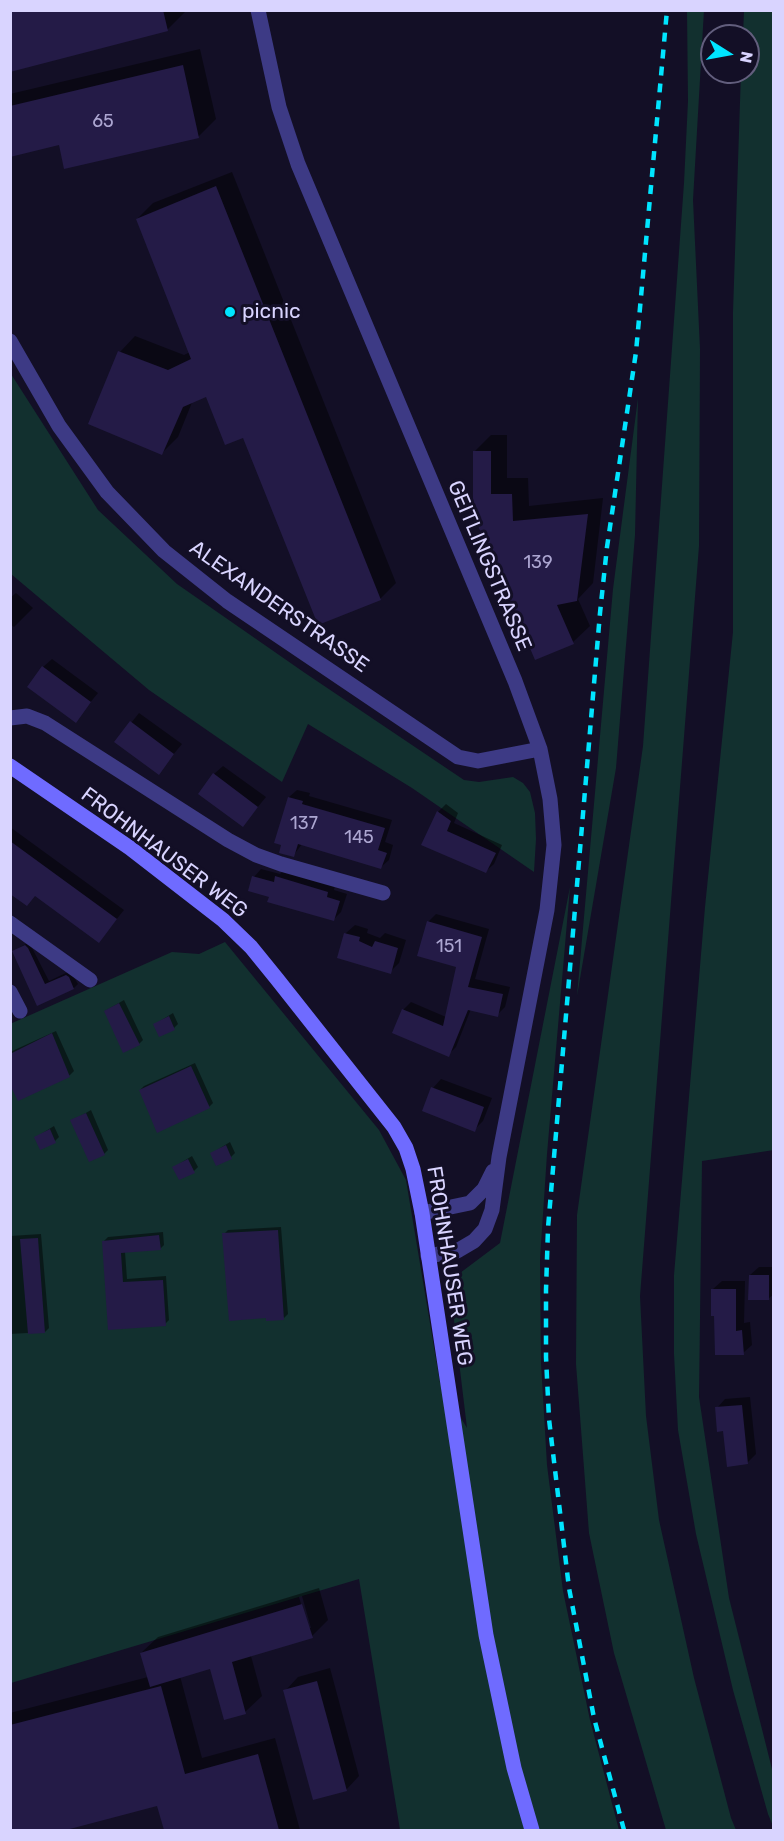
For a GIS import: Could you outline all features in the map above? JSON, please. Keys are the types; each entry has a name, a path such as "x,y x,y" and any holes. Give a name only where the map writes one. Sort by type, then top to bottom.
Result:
{"main road":[{"name":"FROHNHAUSER WEG","path":"10,766 129,848 223,920 251,947 394,1127 406,1148 413,1169 422,1214 486,1635 514,1768 532,1830"}],"street":[{"name":"GEITLINGSTRASSE","path":"258,10 279,107 298,164 515,681 540,749 550,799 554,845 547,910 499,1158 492,1210 485,1229 474,1241 457,1251 428,1256"},
{"name":"ALEXANDERSTRASSE","path":"10,341 59,426 107,492 164,551 226,601 458,757 478,761 540,749"},
{"name":"FROHNHAUSER WEG","path":"10,718 27,716 45,723 228,840 256,855 382,893"},
{"path":"10,923 90,980"},
{"path":"10,992 20,1011"},
{"name":"GEITLINGSTRASSE","path":"422,1214 470,1203 484,1189 499,1158"}],"green space":[{"path":"704,10 703,24 700,24 700,79 693,200 700,349 699,546 640,1296 646,1416 659,1520 694,1678 736,1830 666,1830 614,1653 589,1533 576,1364 577,1215 643,746 684,183 688,101 687,11"},
{"path":"744,11 774,11 774,1150 702,1161 699,1397 729,1598 773,1773 773,1826 733,1690 696,1534 678,1430 674,1354 674,1275 705,907 733,632 733,312 741,84 760,84 760,24 743,24"},
{"path":"11,374 98,510 177,584 464,780 479,782 513,777 523,783 530,792 535,813 534,872 412,788 308,724 282,782 149,690 11,574"},
{"path":"638,398 635,535 616,768 577,996 613,589"},
{"path":"570,887 540,1259 541,1363 547,1465 563,1591 590,1720 619,1830 400,1830 359,1579 11,1683 10,1024 172,952 199,954 225,942 379,1130 406,1180 440,1383 467,1428 451,1295 460,1273 500,1243"}],"building":[{"path":"10,10 163,10 168,31 10,72"},
{"path":"183,65 199,138 64,169 59,145 10,157 10,106"},
{"path":"216,186 381,600 318,625 243,438 225,445 206,397 183,407 162,455 88,424 118,351 168,370 191,359 136,219"},
{"path":"473,451 491,451 491,494 512,494 513,521 588,514 577,601 557,605 574,644 535,660 473,514"},
{"path":"42,666 91,702 76,723 27,687"},
{"path":"130,721 174,754 159,775 114,742"},
{"path":"213,773 258,807 243,827 198,794"},
{"path":"288,797 303,801 302,804 385,828 378,850 387,853 381,869 298,844 294,857 279,853 281,845 274,843"},
{"path":"437,811 451,821 447,831 496,853 486,873 421,845"},
{"path":"10,841 117,919 99,943 35,896 27,906 10,894"},
{"path":"252,876 274,882 275,876 328,892 327,897 340,901 334,921 267,902 269,897 248,891"},
{"path":"427,921 482,937 468,987 503,994 498,1017 468,1010 449,1057 392,1033 402,1009 443,1026 456,967 417,956"},
{"path":"344,933 360,937 359,941 372,947 375,941 398,948 391,974 337,958"},
{"path":"25,945 45,984 66,975 74,989 37,1006 12,951"},
{"path":"119,1003 140,1045 123,1053 104,1011"},
{"path":"169,1016 175,1030 159,1037 153,1024"},
{"path":"52,1033 70,1077 18,1101 10,1085 10,1054"},
{"path":"191,1066 210,1108 157,1133 139,1090"},
{"path":"431,1087 484,1107 475,1132 422,1111"},
{"path":"86,1113 105,1155 89,1162 70,1120"},
{"path":"50,1129 56,1143 40,1150 34,1137"},
{"path":"226,1145 232,1159 216,1166 210,1153"},
{"path":"188,1159 195,1173 179,1180 172,1167"},
{"path":"278,1230 284,1320 266,1321 266,1318 229,1321 222,1233"},
{"path":"159,1235 161,1250 121,1253 123,1282 163,1280 166,1326 108,1330 102,1241"},
{"path":"38,1238 45,1333 28,1334 20,1239"},
{"path":"749,1275 769,1275 769,1300 748,1300"},
{"path":"711,1289 736,1289 736,1331 742,1330 744,1355 715,1355"},
{"path":"742,1405 748,1464 727,1467 723,1431 717,1432 715,1407"},
{"path":"302,1604 313,1638 232,1662 246,1714 224,1720 210,1669 150,1687 140,1653"},
{"path":"317,1681 347,1791 313,1800 283,1690"},
{"path":"161,1686 185,1774 258,1754 279,1830 164,1830 157,1806 66,1830 10,1830 10,1725"}],"railway":[{"path":"624,1830 594,1718 569,1588 549,1419 546,1290 548,1228 600,613 607,547 636,352 667,10"}],"place":[{"name":"picnic","path":"230,312"}]}
